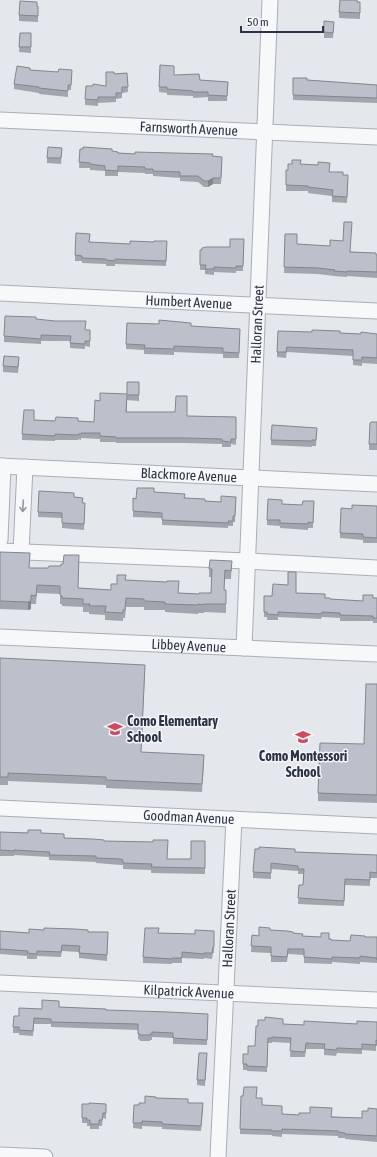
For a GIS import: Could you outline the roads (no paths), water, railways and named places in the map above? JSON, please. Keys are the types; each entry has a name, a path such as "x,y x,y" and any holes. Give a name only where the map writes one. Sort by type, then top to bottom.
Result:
{"street":[{"name":"Halloran Street","path":"244,648 270,0"},
{"name":"Farnsworth Avenue","path":"0,120 377,137"},
{"name":"Humbert Avenue","path":"0,293 377,311"},
{"name":"Blackmore Avenue","path":"1,466 377,484"},
{"path":"0,540 1,466"},
{"path":"21,552 25,467"},
{"path":"0,551 377,568"},
{"name":"Libbey Avenue","path":"0,637 377,654"},
{"name":"Goodman Avenue","path":"0,808 377,826"},
{"name":"Halloran Street","path":"218,1157 234,819"},
{"name":"Kilpatrick Avenue","path":"0,983 377,1000"},
{"path":"0,1155 45,1157"}],"place":[{"name":"Como Elementary School","path":"115,729"},
{"name":"Como Montessori School","path":"303,737"}]}
